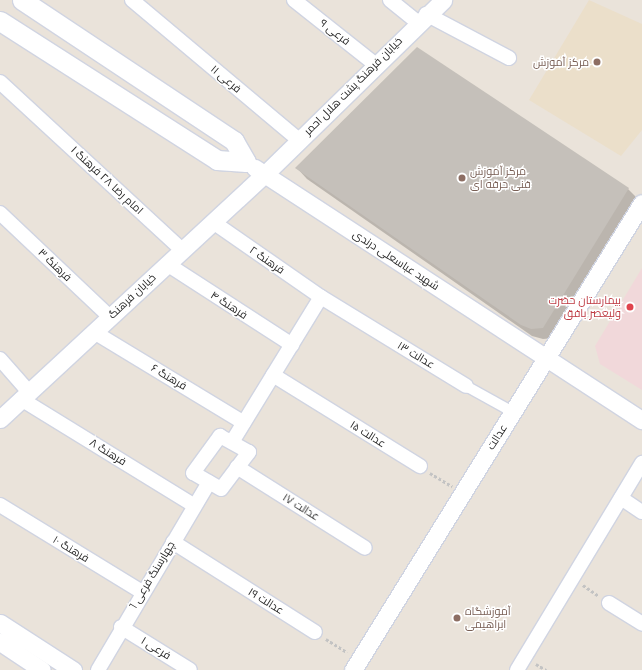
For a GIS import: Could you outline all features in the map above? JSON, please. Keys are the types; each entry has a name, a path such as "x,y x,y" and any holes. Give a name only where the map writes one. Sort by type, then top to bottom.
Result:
{"main road":[{"path":"22,0 234,141 246,162"},
{"path":"0,21 218,160 246,162"}],"street":[{"name":"فرعی ۱۱","path":"132,0 299,140"},
{"name":"فرعی ۹","path":"294,0 376,65"},
{"path":"390,0 422,18 509,58"},
{"name":"خیابان فرهنگ پشت هلال احمر","path":"265,174 422,18 443,0"},
{"name":"امام رضا ۲۸ فرهنگ ۱","path":"0,82 182,250"},
{"name":"شهید عباسعلی درندی","path":"246,162 642,420"},
{"name":"خیابان فرهنگ","path":"0,419 265,174"},
{"name":"عدالت","path":"356,665 642,203"},
{"name":"فرهنگ ۳","path":"0,213 110,317"},
{"name":"فرهنگ ۲","path":"213,222 320,297"},
{"name":"فرهنگ ۴","path":"167,264 292,345"},
{"path":"232,442 320,297"},
{"name":"عدالت ۱۳","path":"320,297 466,386 513,412"},
{"name":"فرهنگ ۶","path":"94,332 244,423"},
{"name":"فرهنگ ۸","path":"0,359 25,396 195,506"},
{"name":"عدالت ۱۵","path":"273,375 420,466"},
{"path":"220,436 249,452 237,467 221,489 192,473 220,436"},
{"path":"517,670 642,463"},
{"name":"عدالت ۱۷","path":"237,467 365,548"},
{"name":"چهارسنگ فرعی 1","path":"98,670 121,627 209,482"},
{"path":"621,498 642,512"},
{"name":"فرهنگ ۱۰","path":"0,505 142,592"},
{"name":"عدالت ۱۹","path":"173,542 315,632"},
{"path":"609,602 642,624"},
{"path":"0,623 73,670"},
{"name":"فرعی ۱","path":"121,627 190,670"},
{"path":"0,642 42,670"}],"path":[{"path":"420,466 463,493"},
{"path":"572,578 609,602"},
{"path":"315,632 356,665"}],"shaded area":[{"name":"مرکز آموزش","path":"589,0 642,24 642,130 621,156 529,100"},
{"name":"بیمارستان حضرت ولیعصر بافق","path":"642,268 642,390 600,364 595,346"}],"building":[{"name":"مرکز آموزش فنی حرفه ای","path":"417,47 629,188 543,328 531,329 521,325 295,168"}],"place":[{"name":"مرکز آموزش","path":"597,62"},
{"name":"مرکز آموزش فنی حرفه ای","path":"462,178"},
{"name":"بیمارستان حضرت ولیعصر بافق","path":"630,307"},
{"name":"آموزشگاه ابراهیمی","path":"457,618"}]}
